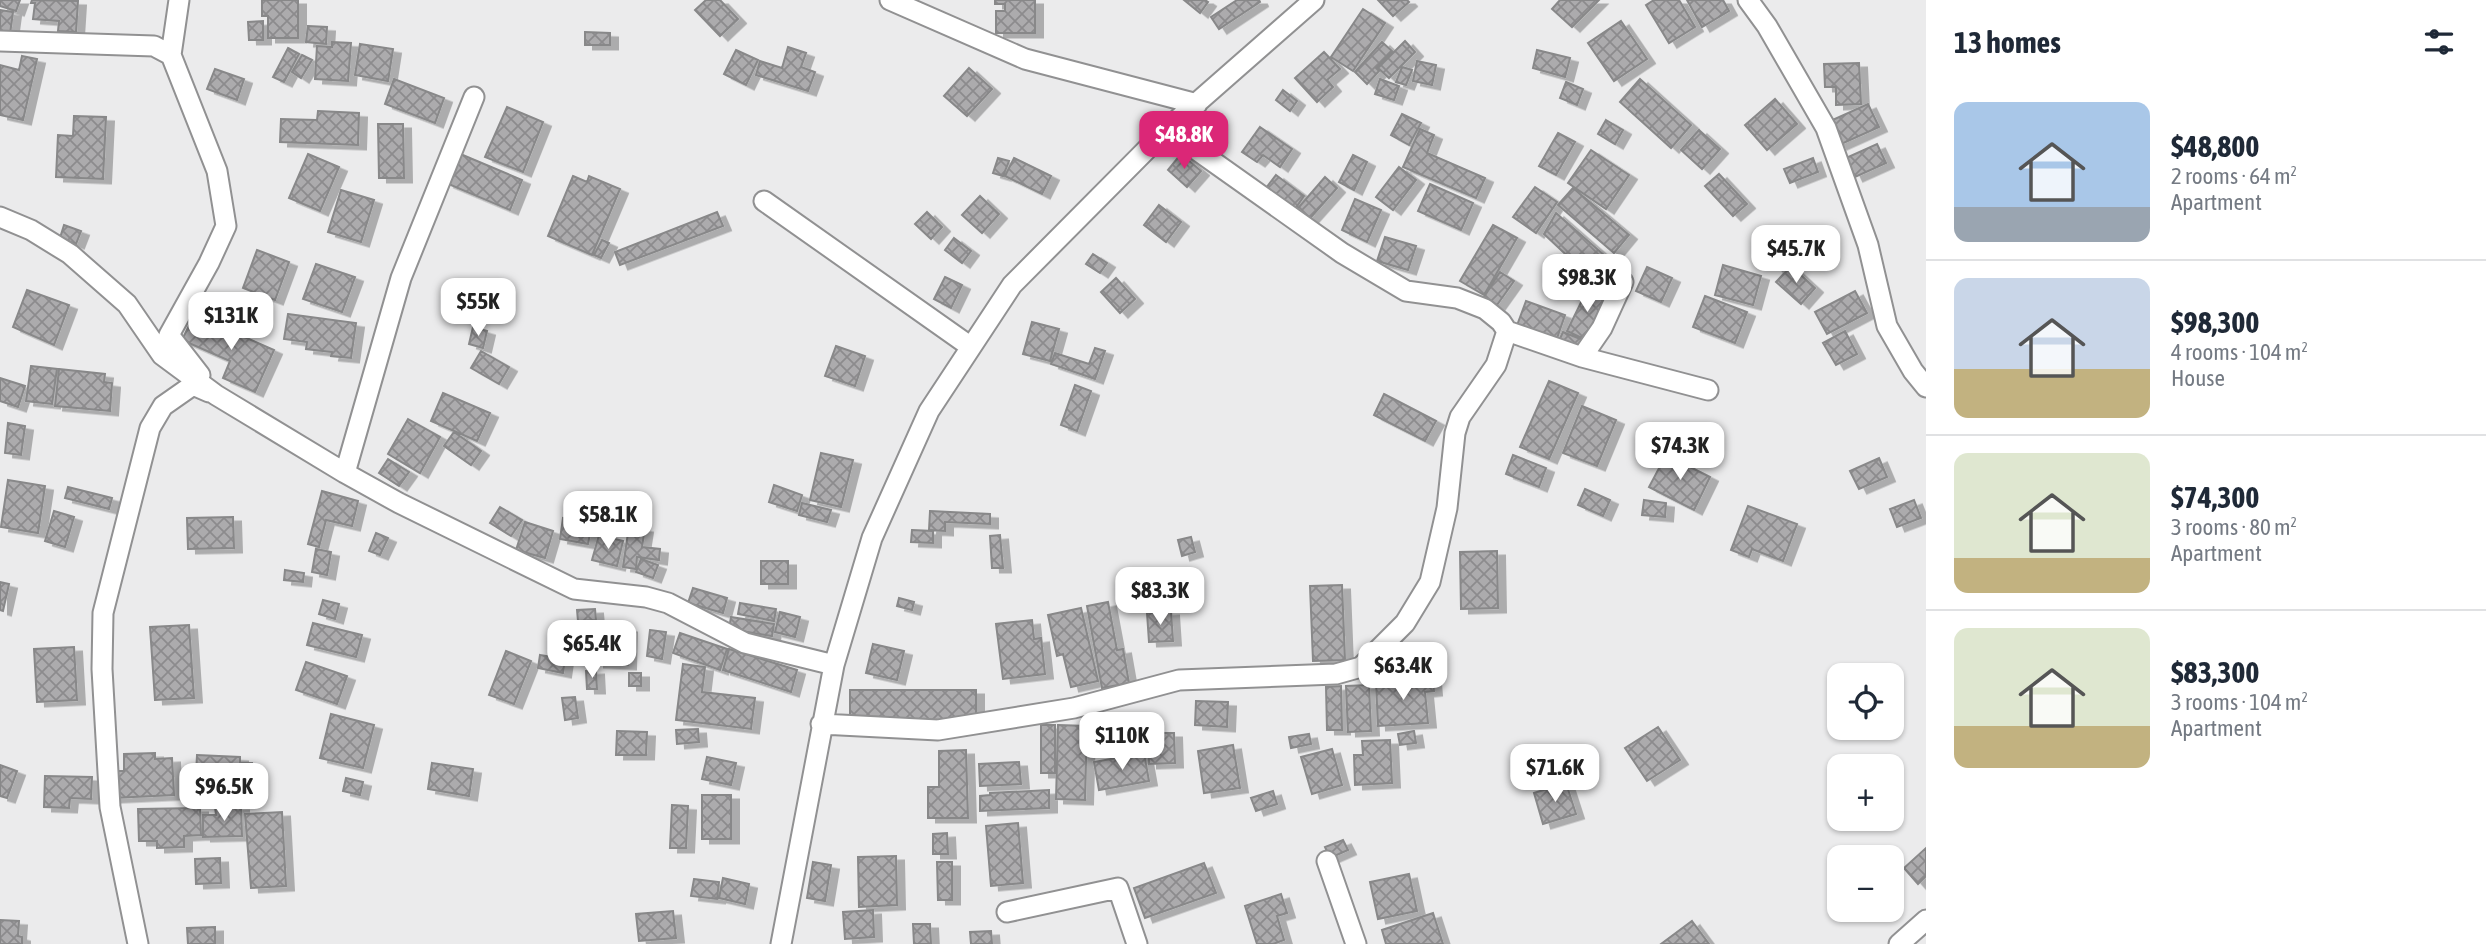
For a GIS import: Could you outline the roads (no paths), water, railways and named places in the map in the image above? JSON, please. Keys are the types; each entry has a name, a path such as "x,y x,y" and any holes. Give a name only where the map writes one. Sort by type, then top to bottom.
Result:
{"street":[{"path":"179,0 171,55 217,171 226,226 169,335 216,395"},
{"path":"890,0 1025,59 1196,104"},
{"path":"781,944 834,665 872,538 929,411 1012,285 1167,129 1314,0"},
{"path":"1748,0 1767,26 1826,128 1868,245 1888,326 1913,371 1926,387"},
{"path":"0,41 154,46 171,55"},
{"path":"345,473 401,278 474,97"},
{"path":"1167,129 1312,233 1406,291 1457,298 1485,309 1501,322 1507,331 1582,357 1708,390"},
{"path":"764,201 971,347"},
{"path":"0,218 31,230 70,254 127,304 162,355 216,395 399,503 574,589 646,597 668,603 745,643 834,665"},
{"path":"1582,357 1602,328 1623,282"},
{"path":"821,724 938,730 1074,708 1179,680 1336,674 1361,667 1405,623 1430,582 1447,508 1455,433 1460,417 1496,365 1507,331"},
{"path":"138,944 110,807 102,669 103,613 150,428 163,405 193,385 216,395"},
{"path":"1328,861 1356,944"},
{"path":"1007,912 1118,888 1137,944"},
{"path":"1899,944 1926,920"}]}
